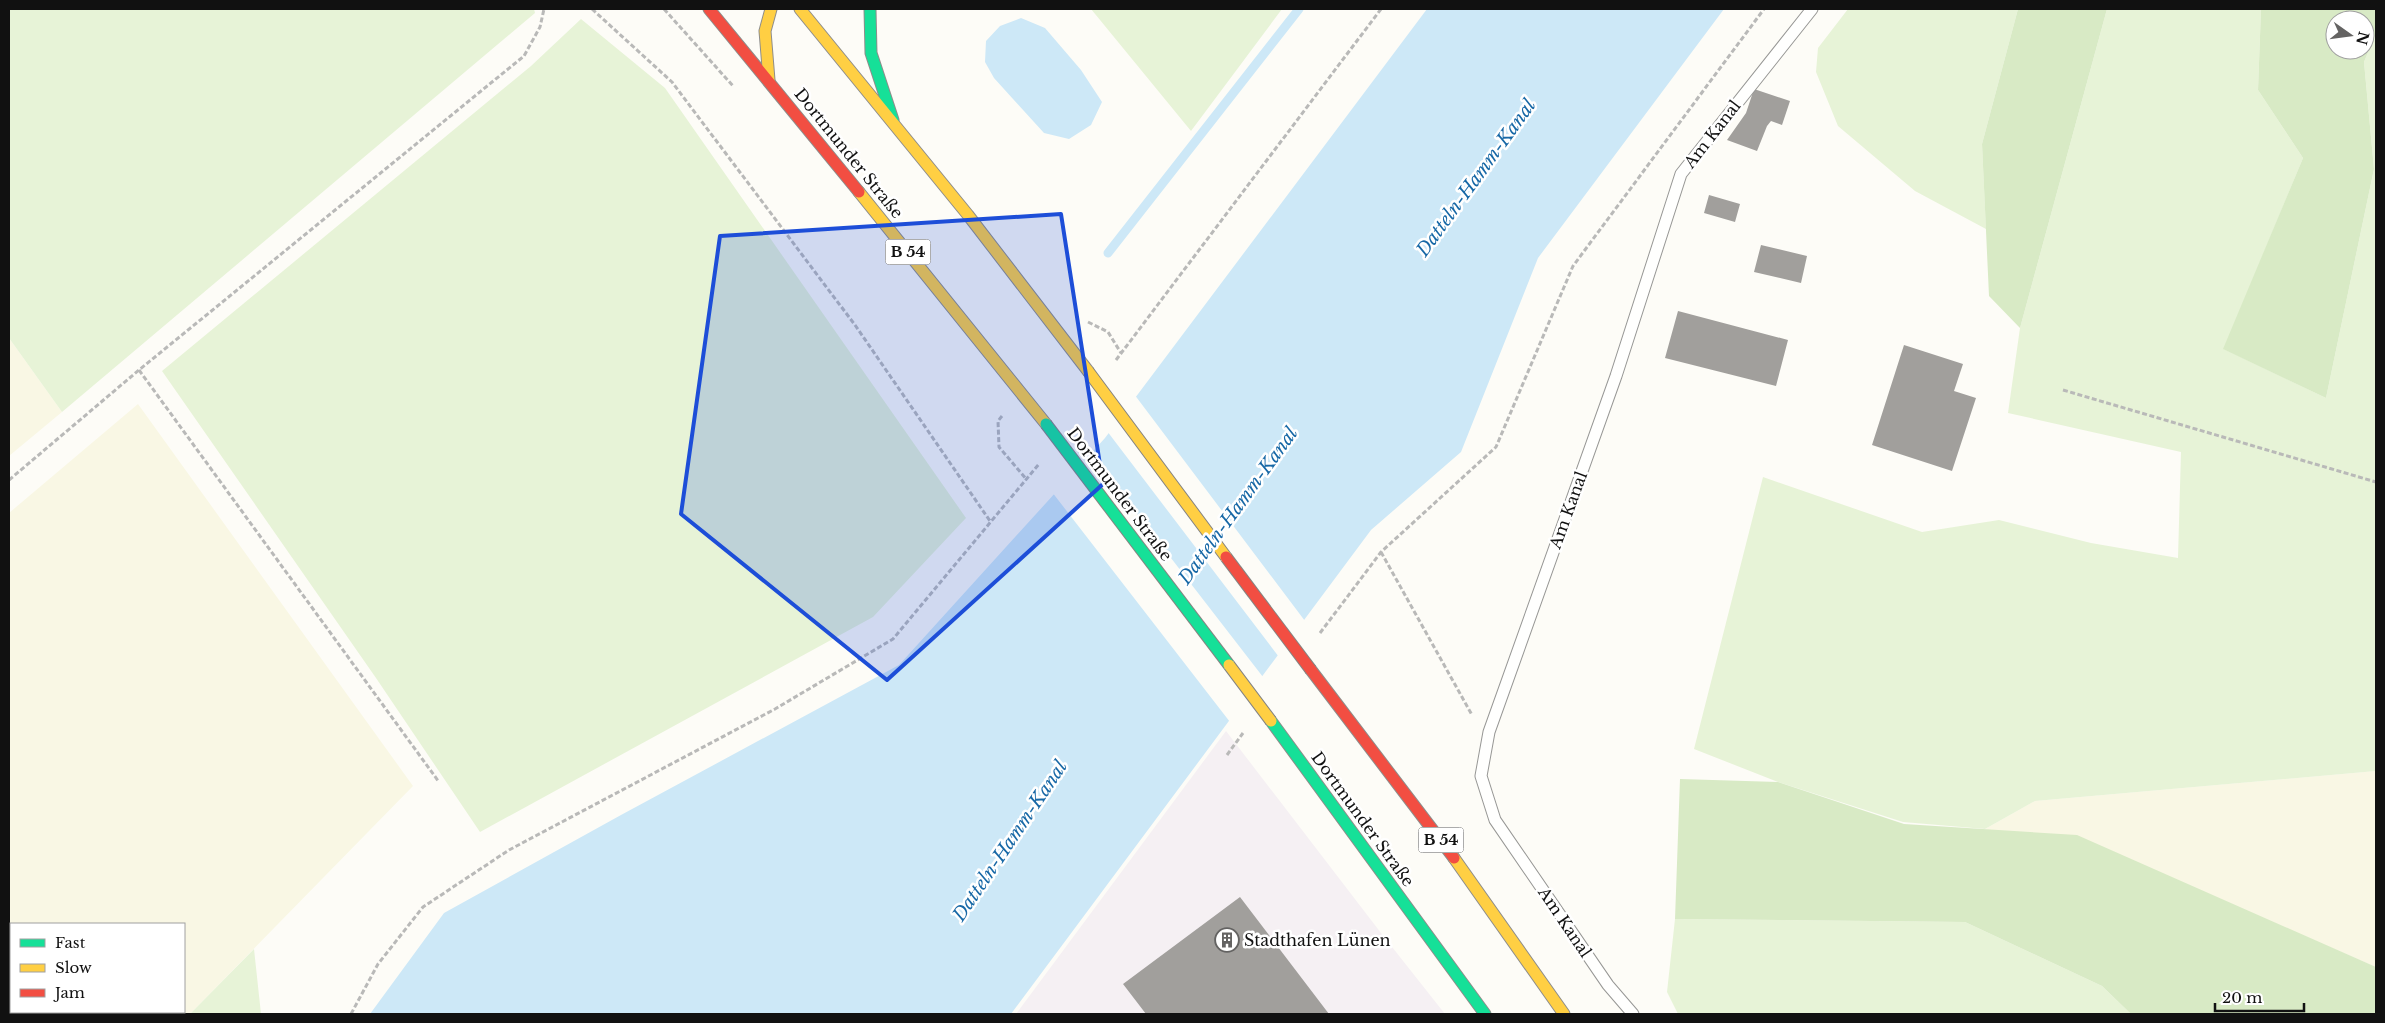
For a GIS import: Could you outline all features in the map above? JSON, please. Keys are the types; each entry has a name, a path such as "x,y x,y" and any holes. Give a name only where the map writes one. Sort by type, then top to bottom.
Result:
{"main road":[{"name":"Dortmunder Straße","path":"709,9 769,80 1046,424 1271,721 1485,1014"},
{"path":"769,80 765,31 771,9"},
{"name":"B 54","path":"800,9 968,215 1088,371 1311,670 1435,831 1564,1014"},
{"path":"870,9 867,32 870,60 893,121"}],"lane":[{"name":"Am Kanal","path":"1633,1014 1608,985 1495,820 1481,776 1489,732 1616,376 1680,174 1812,9"}],"path":[{"path":"9,480 139,370 524,56 540,27 544,9"},
{"path":"592,9 672,82 855,325 990,521"},
{"path":"1082,318 1108,332 1121,353 1381,9"},
{"path":"1316,638 1381,552 1496,447 1573,266 1764,9"},
{"path":"139,370 439,782"},
{"path":"2064,390 2376,482"},
{"path":"351,1014 378,964 423,907 509,850 776,708 893,639 990,521 1027,480 999,447 998,421 1002,416"},
{"path":"1381,552 1475,720 1489,732"},
{"path":"1227,755 1245,731"}],"highlighted area":[{"path":"1061,214 1103,484 887,680 681,514 720,236"}],"shaded area":[{"path":"9,338 62,412 9,456"},
{"path":"138,404 413,786 190,1014 9,1014 9,513"},
{"name":"Stadthafen Lünen","path":"1226,731 1381,933 1445,1014 1016,1014"},
{"path":"2376,771 2376,967 2297,933 1985,829 2035,801"}],"green space":[{"path":"9,9 534,9 535,13 62,412 9,338"},
{"path":"1091,9 1282,9 1191,131"},
{"path":"1848,9 2018,9 1982,144 1986,229 1915,191 1838,126 1816,72 1818,48"},
{"path":"2018,9 2107,9 2020,328 1989,296 1982,144"},
{"path":"2107,9 2261,9 2258,90 2303,158 2224,349 2326,398 2374,169 2364,62 2365,60 2375,60 2376,33 2376,771 2035,801 1985,829 1903,822 1778,782 1694,749 1763,477 1922,532 1999,520 2091,543 2178,558 2181,452 2008,413 2020,328"},
{"path":"2261,9 2376,9 2375,35 2375,10 2325,10 2325,60 2365,60 2374,169 2326,398 2223,349 2303,158 2258,90"},
{"path":"581,19 665,88 966,518 873,617 480,832 376,678 162,371 531,66"},
{"path":"1680,779 1778,782 1904,824 2077,835 2376,967 2376,1014 2131,1014 2102,986 1965,922 1675,919"},
{"path":"1675,919 1965,922 2102,986 2131,1014 1678,1014 1667,992"},
{"path":"254,949 261,1014 190,1014"}],"water":[{"name":"Datteln-Hamm-Kanal","path":"1427,9 1724,9 1538,258 1461,452 1371,530 1011,1014 370,1014 444,913 899,665 1105,438"},
{"path":"1021,18 1045,28 1081,70 1102,102 1091,125 1069,139 1044,133 994,78 985,62 986,41 1000,26"}],"pier":[{"path":"1134,394 1305,621 1279,657 1107,431"},
{"path":"1089,452 1263,677 1230,722 1052,492"}],"building":[{"path":"1754,89 1790,101 1782,125 1771,121 1767,126 1757,151 1727,140 1746,113"},
{"path":"1709,195 1740,204 1735,222 1704,213"},
{"path":"1761,245 1807,256 1801,283 1754,272"},
{"path":"1678,311 1788,340 1776,386 1665,358"},
{"path":"1904,345 1963,364 1954,391 1976,398 1952,471 1872,445"},
{"name":"Stadthafen Lünen","path":"1240,897 1329,1014 1146,1014 1123,984"}],"waterway":[{"path":"1108,253 1299,9"}],"traffic: fast":[{"path":"870,9 871,53 893,120"},
{"path":"1046,424 1229,665"},
{"path":"1271,721 1485,1014"}],"traffic: slow":[{"path":"769,80 765,31 771,9"},
{"path":"800,9 968,215 1088,371"},
{"path":"859,192 1046,424"},
{"path":"1088,371 1226,557"},
{"path":"1229,665 1271,721"},
{"path":"1454,858 1564,1014"}],"traffic: jam":[{"path":"709,9 859,192"},
{"path":"1226,557 1311,670"},
{"path":"1311,670 1454,858"}],"place":[{"name":"Stadthafen Lünen","path":"1227,940"}]}
